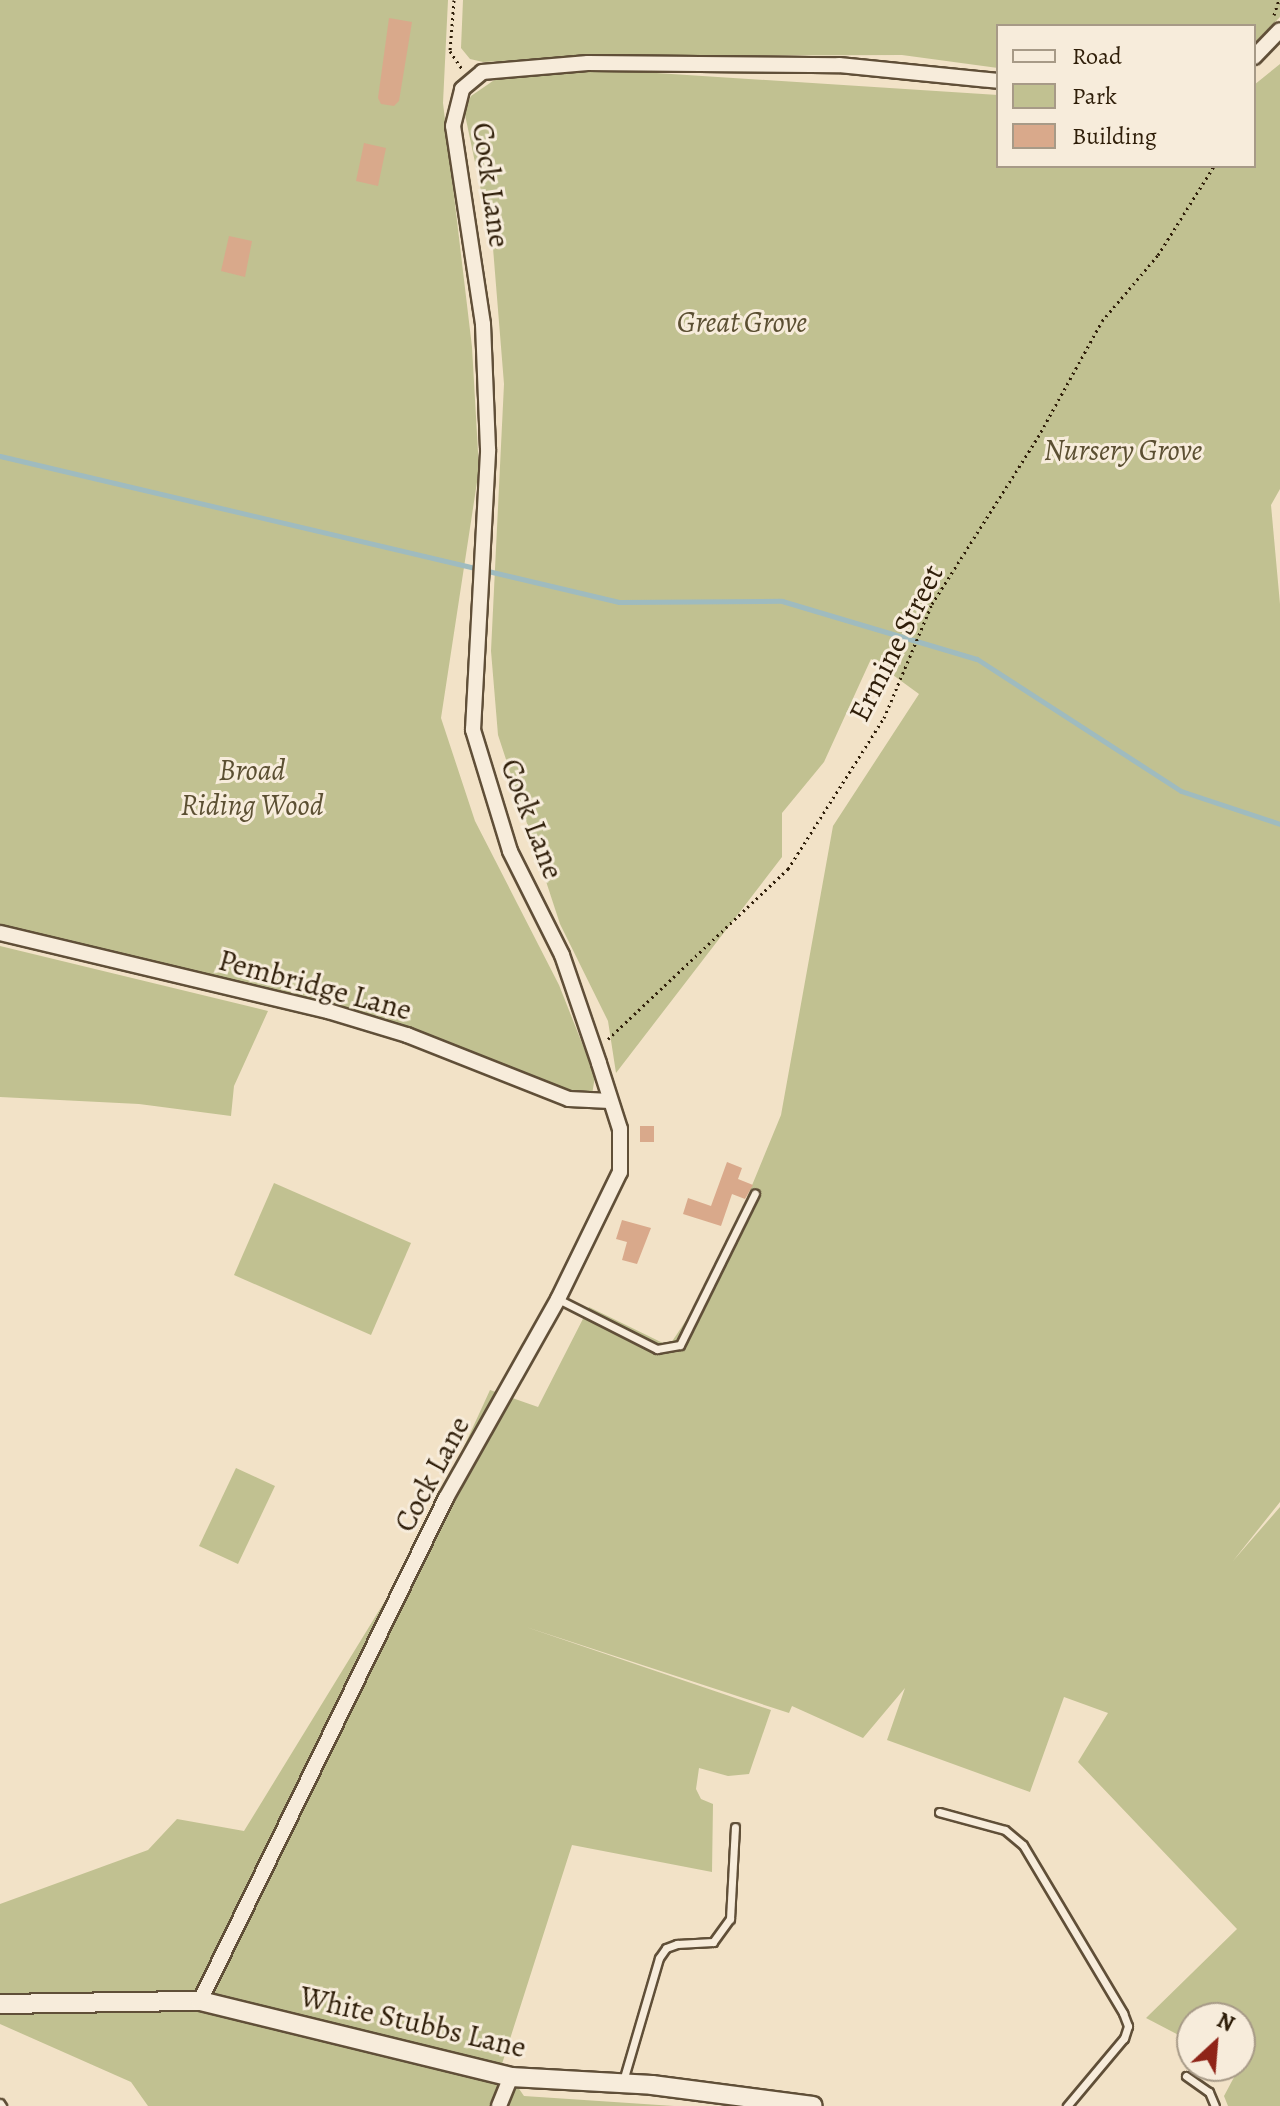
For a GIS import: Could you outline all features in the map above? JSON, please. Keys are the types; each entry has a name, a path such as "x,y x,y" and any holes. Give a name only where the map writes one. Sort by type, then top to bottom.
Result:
{"street":[{"path":"1256,55 1280,30"},
{"path":"470,77 508,68 588,63 823,65 996,81"},
{"name":"Cock Lane","path":"200,2001 446,1498 558,1299 620,1172 622,1143 599,1063 562,955 510,851 473,730 488,449 483,324 453,126 455,107 470,77"},
{"name":"Pembridge Lane","path":"0,933 328,1011 407,1035 569,1099 599,1105 610,1101"},
{"name":"White Stubbs Lane","path":"0,2004 200,2001 511,2077 622,2084 813,2106"},
{"path":"499,2106 511,2077"}],"lane":[{"path":"558,1299 657,1349 680,1345 755,1193"},
{"path":"939,1812 1005,1830 1023,1845 1123,2013 1128,2026 1124,2038 1067,2106"},
{"path":"622,2084 659,1958 666,1948 677,1944 713,1942 730,1919 735,1827"},
{"path":"1195,2082 1209,2092 1215,2106"}],"path":[{"path":"454,0 450,51 470,77"},
{"name":"Ermine Street","path":"599,1063 612,1034 788,869 884,718 932,604 1038,437 1102,321 1158,255 1213,168"}],"green space":[{"name":"Broad Riding Wood","path":"0,0 448,0 443,103 472,347 479,469 441,718 475,821 559,985 595,1076 592,1095 582,1097 229,984 0,925"},
{"path":"463,0 1280,0 1280,17 1256,41 1256,24 996,24 996,68 902,55 590,56 483,62 470,59 461,48"},
{"path":"1280,64 1280,489 1271,505 1280,604 1280,1502 1233,1561 1280,1507 1280,2106 1228,2106 1224,2096 1231,2082 1256,2082 1256,2002 1176,2002 1176,2034 1146,2018 1237,1929 1078,1762 1108,1713 1064,1697 1030,1792 887,1740 905,1688 863,1738 792,1706 789,1713 526,1627 771,1710 749,1774 728,1776 699,1768 696,1789 701,1799 713,1804 712,1872 572,1845 502,2064 524,2096 674,2106 148,2106 131,2082 0,2024 0,1904 148,1850 177,1819 244,1831 418,1547 490,1390 538,1407 589,1307 669,1346 713,1280 781,1115 833,826 919,694 871,659 824,762 782,813 782,857 616,1073 608,1021 560,924 498,735 491,651 504,384 493,248 464,110 471,96 503,74 610,70 996,95 996,168 1256,168 1256,83"},
{"path":"0,946 268,1011 234,1086 231,1116 139,1104 0,1097"},
{"path":"274,1183 411,1243 371,1335 234,1275"},
{"path":"236,1468 275,1486 238,1564 199,1546"}],"building":[{"path":"389,18 412,22 399,101 394,106 381,104 378,98"},
{"path":"364,143 386,148 378,186 356,181"},
{"path":"229,236 252,241 245,277 221,271"},
{"path":"640,1126 654,1126 654,1142 640,1142"},
{"path":"727,1162 742,1168 738,1179 753,1185 745,1199 732,1194 721,1226 683,1214 688,1198 711,1206"},
{"path":"622,1220 651,1228 637,1264 622,1260 627,1242 616,1239"}],"waterway":[{"path":"0,456 619,602 782,601 977,659 1181,791 1280,824"}],"park label":[{"name":"Great Grove","path":"742,322"},
{"name":"Nursery Grove","path":"1123,450"}]}
